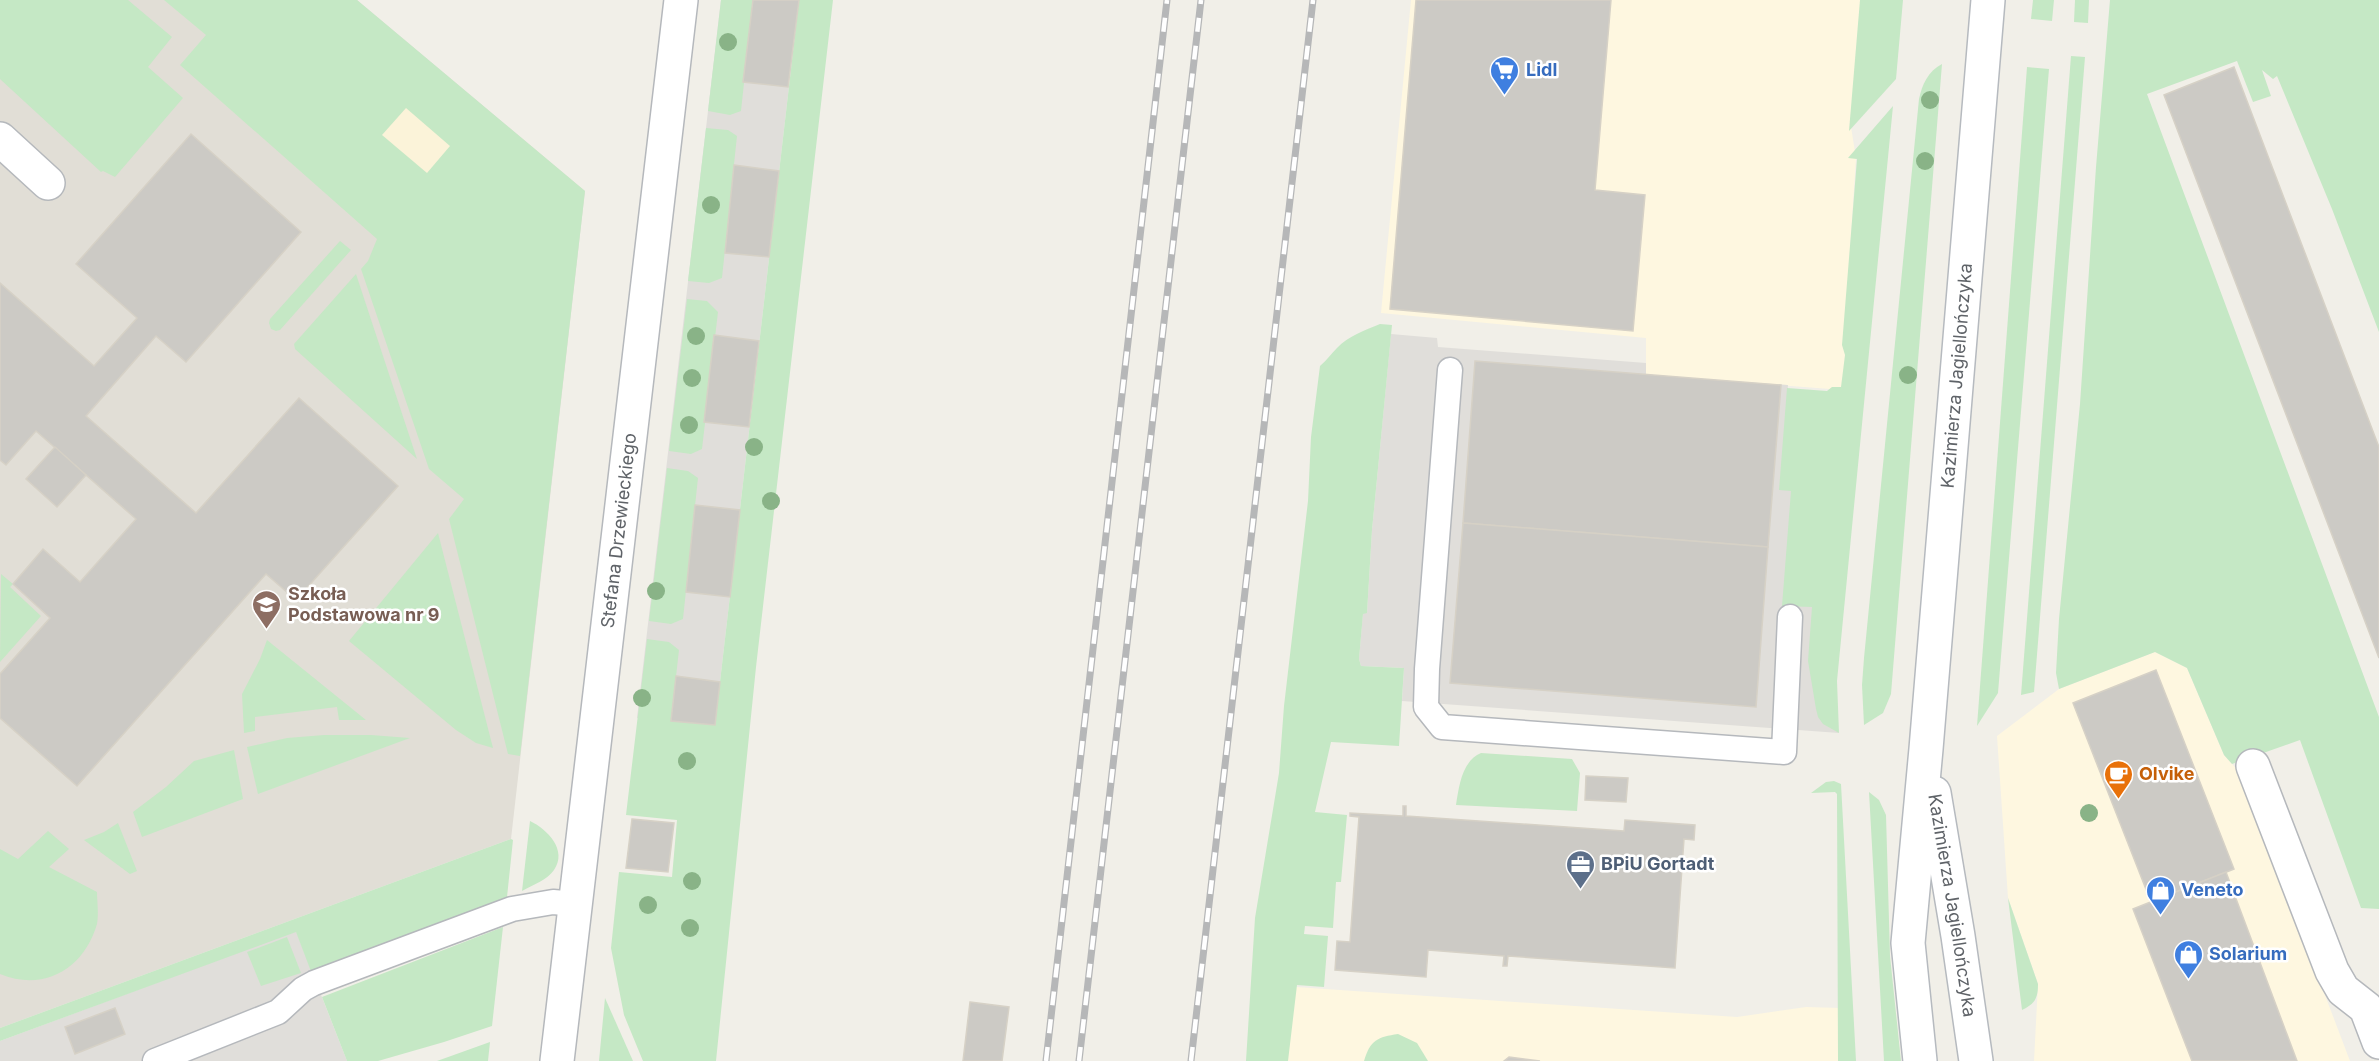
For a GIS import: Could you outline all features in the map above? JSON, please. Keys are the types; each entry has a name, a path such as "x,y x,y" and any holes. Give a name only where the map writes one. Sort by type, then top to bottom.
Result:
{"street":[{"name":"Stefana Drzewieckiego","path":"557,1061 681,0"},
{"name":"Kazimierza Jagiellończyka","path":"1920,1061 1908,943 1988,0"},
{"path":"0,139 48,183"},
{"name":"Kazimierza Jagiellończyka","path":"1926,750 1958,936 1976,1061"},
{"path":"2253,766 2332,971 2343,990 2366,1008 2379,1041"}],"lane":[{"path":"1450,370 1426,688 1426,707 1442,727 1784,752 1790,617"},
{"path":"155,1061 278,1012 303,988 314,983 512,909 553,902 576,904"}],"shaded area":[{"name":"Szkoła Podstawowa nr 9","path":"0,0 357,0 585,191 511,839 0,1028"},
{"path":"721,0 799,0 715,725 637,718"},
{"path":"1411,0 1862,0 1851,127 1856,158 1844,345 1847,353 1843,390 1646,375 1646,338 1381,313"},
{"path":"1391,334 1437,338 1438,347 1646,363 1646,375 1788,385 1781,488 1792,490 1813,605 1819,716 1839,733 1402,701 1404,668 1361,666 1359,659 1363,613 1367,613 1372,530"},
{"path":"2155,652 2187,668 2224,755 2241,774 2350,1061 2034,1061 2038,984 2008,898 1997,736 2059,689"},
{"path":"296,931 347,1061 0,1061 0,1041"},
{"path":"1296,987 1737,1017 1806,1007 1841,1008 1841,1061 1287,1061"}],"green space":[{"path":"0,0 128,0 172,37 148,67 183,98 115,177 101,172 0,79"},
{"path":"164,0 357,0 585,191 520,756 508,754 449,519 464,499 429,469 361,269 368,261 377,239 180,65 206,35"},
{"path":"721,0 753,0 741,111 730,115 708,111"},
{"path":"799,0 833,0 756,667 716,1061 643,1061 624,1015 611,948 619,872 672,877 677,820 626,815 647,639 669,642 679,650 671,721 715,725"},
{"path":"1860,0 1903,0 1896,79 1849,131"},
{"path":"2033,0 2054,0 2052,21 2031,19"},
{"path":"2075,0 2089,0 2088,23 2074,22"},
{"path":"2110,0 2379,0 2379,332 2332,209 2277,76 2273,79 2262,70 2271,96 2253,102 2237,61 2147,94 2379,717 2379,909 2361,908 2300,740 2232,764 2224,755 2187,668 2155,652 2059,689 2056,673 2059,619 2080,404"},
{"path":"2071,56 2085,57 2034,692 2021,695"},
{"path":"1942,64 1891,694 1883,713 1864,725 1862,685 1864,658 1919,99 1926,79"},
{"path":"2027,67 2049,69 1998,693 1977,726"},
{"path":"1893,106 1837,681 1839,733 1823,724 1816,709 1808,661 1812,607 1782,606 1791,491 1779,490 1787,388 1827,391 1832,387 1841,387 1845,355 1842,345 1857,159 1848,158"},
{"path":"706,128 728,130 737,136 722,278 709,283 688,281"},
{"path":"340,241 351,250 280,330 271,329 270,319"},
{"path":"356,274 417,459 295,349 294,344"},
{"path":"687,299 707,301 718,312 702,449 691,454 669,451"},
{"path":"1380,324 1392,325 1372,530 1367,613 1363,614 1359,659 1361,666 1404,668 1399,746 1331,742 1315,812 1347,815 1341,882 1336,882 1333,928 1305,926 1304,934 1328,936 1324,987 1297,985 1288,1061 1246,1061 1255,918 1279,773 1284,706 1308,501 1311,437 1320,366 1346,340"},
{"path":"667,468 688,471 698,478 683,619 671,624 649,621"},
{"path":"438,533 493,748 476,743 456,730 349,641"},
{"path":"1,574 13,584 10,587 41,616 0,662"},
{"path":"267,640 366,720 339,720 337,707 255,717 255,731 244,733 242,694"},
{"path":"324,735 410,738 258,794 247,747 287,738"},
{"path":"234,750 243,799 142,837 133,812 166,787 194,761"},
{"path":"1481,753 1572,759 1580,773 1577,811 1456,805 1460,782 1466,768"},
{"path":"1834,781 1841,784 1856,1061 1838,1061 1837,794 1835,792 1811,793 1826,782"},
{"path":"1869,792 1879,800 1886,815 1890,956 1901,1061 1884,1061"},
{"path":"530,821 549,835 559,855 554,870 548,877 522,891"},
{"path":"118,823 137,871 130,874 84,840"},
{"path":"48,831 69,849 49,867 97,892 97,924 83,953 60,973 47,978 16,979 0,974 0,849 18,859"},
{"path":"513,840 507,897 312,974 296,932 0,1041 0,1028"},
{"path":"2008,898 2038,984 2035,1000 2022,1010"},
{"path":"503,927 492,1026 378,1061 347,1061 322,997"},
{"path":"287,937 301,973 261,986 247,952"},
{"path":"605,998 633,1061 599,1061"},
{"path":"1398,1034 1417,1043 1428,1061 1364,1061 1372,1044 1385,1037"},
{"path":"490,1042 488,1061 437,1061"}],"sand":[{"path":"406,108 450,146 427,173 382,135"}],"building":[{"path":"753,0 799,0 788,87 743,82"},
{"name":"Lidl","path":"1416,0 1611,0 1595,190 1645,195 1633,331 1390,309"},
{"path":"2234,67 2379,447 2379,658 2164,95"},
{"path":"191,134 301,232 186,362 156,336 86,416 196,513 299,398 398,486 296,600 266,574 77,786 0,718 0,674 50,618 13,584 43,549 80,582 136,519 36,431 6,465 0,460 0,283 94,366 137,318 76,264"},
{"path":"734,165 779,171 769,257 725,253"},
{"path":"714,335 759,341 749,427 704,422"},
{"path":"1475,361 1781,385 1768,547 1463,523"},
{"path":"55,447 86,475 57,507 26,479"},
{"path":"695,505 740,510 730,597 686,592"},
{"path":"1463,523 1768,547 1756,707 1450,683"},
{"path":"2156,670 2234,869 2151,902 2073,703"},
{"path":"676,676 720,682 715,725 671,721"},
{"path":"1586,776 1628,778 1626,802 1585,800"},
{"path":"1403,806 1406,806 1406,816 1624,831 1625,820 1695,825 1694,840 1684,839 1675,968 1508,956 1507,966 1503,966 1504,956 1428,950 1426,977 1335,970 1337,941 1350,942 1359,817 1350,816 1350,813 1403,816"},
{"path":"632,819 674,823 668,872 626,868"},
{"path":"2226,872 2297,1061 2192,1061 2133,909"},
{"path":"970,1002 1009,1007 1002,1061 963,1061"},
{"path":"115,1008 125,1034 75,1054 65,1027"},
{"path":"1509,1057 1540,1061 1504,1061"}],"railway":[{"path":"1046,1061 1167,0"},
{"path":"1079,1061 1201,0"},
{"path":"1191,1061 1313,0"}],"place":[{"name":"Lidl","path":"1505,96"},
{"name":"Szkoła Podstawowa nr 9","path":"267,630"},
{"name":"Olvike","path":"2118,800"},
{"name":"BPiU Gortadt","path":"1580,890"},
{"name":"Veneto","path":"2160,916"},
{"name":"Solarium","path":"2188,980"}]}
